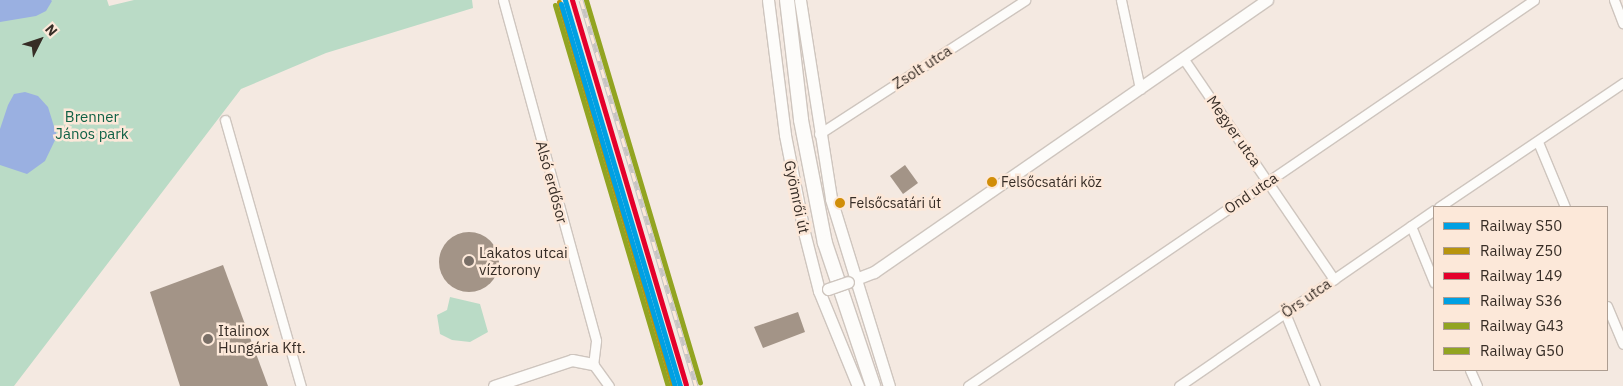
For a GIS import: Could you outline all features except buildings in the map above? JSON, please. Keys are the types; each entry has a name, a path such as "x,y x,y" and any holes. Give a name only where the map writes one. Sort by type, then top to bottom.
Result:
{"main road":[{"path":"787,0 801,120 825,243 873,386"}],"street":[{"name":"Alsó erdősor","path":"503,0 596,341 593,364"},
{"name":"Gyömrői út","path":"768,0 785,135 824,290 858,386"},
{"path":"800,0 819,134 831,199 852,281 889,386"},
{"name":"Zsolt utca","path":"819,134 1025,0"},
{"path":"1121,0 1140,89"},
{"path":"824,290 874,272 1267,0"},
{"name":"Ond utca","path":"968,386 1534,0"},
{"path":"1614,0 1623,22"},
{"name":"Megyer utca","path":"1183,58 1269,180 1334,279"},
{"path":"1441,206 1623,83"},
{"path":"225,120 301,386"},
{"path":"1538,142 1566,206"},
{"name":"Örs utca","path":"1179,386 1433,211"},
{"path":"1411,226 1433,280"},
{"path":"1608,308 1623,344"},
{"path":"1285,313 1316,386"},
{"path":"494,386 572,360 593,364 609,386"},
{"path":"1470,371 1477,386"}],"green space":[{"name":"Brenner János park","path":"0,0 107,0 109,6 134,0 472,0 473,8 326,53 241,89 14,386 0,386"},
{"path":"450,297 480,304 488,332 470,342 452,340 440,334 437,315 447,310"}],"water":[{"path":"0,0 52,1 46,11 36,16 0,22"},
{"path":"25,92 38,96 48,107 57,136 45,161 27,174 0,165 0,129 8,105 14,94"}],"railway":[{"path":"581,0 696,386"}],"rail line":[{"name":"S50","path":"565,0 680,386"},
{"name":"149","path":"572,0 686,384"},
{"name":"G43","path":"586,0 700,382"},
{"name":"Z50","path":"559,2 673,386"},
{"name":"S36","path":"561,4 675,386"},
{"name":"G50","path":"555,5 668,386"}],"place":[{"name":"Felsőcsatári köz","path":"992,182"},
{"name":"Felsőcsatári út","path":"840,203"},
{"name":"Lakatos utcai víztorony","path":"469,261"},
{"name":"Italinox Hungária Kft.","path":"208,339"}]}
